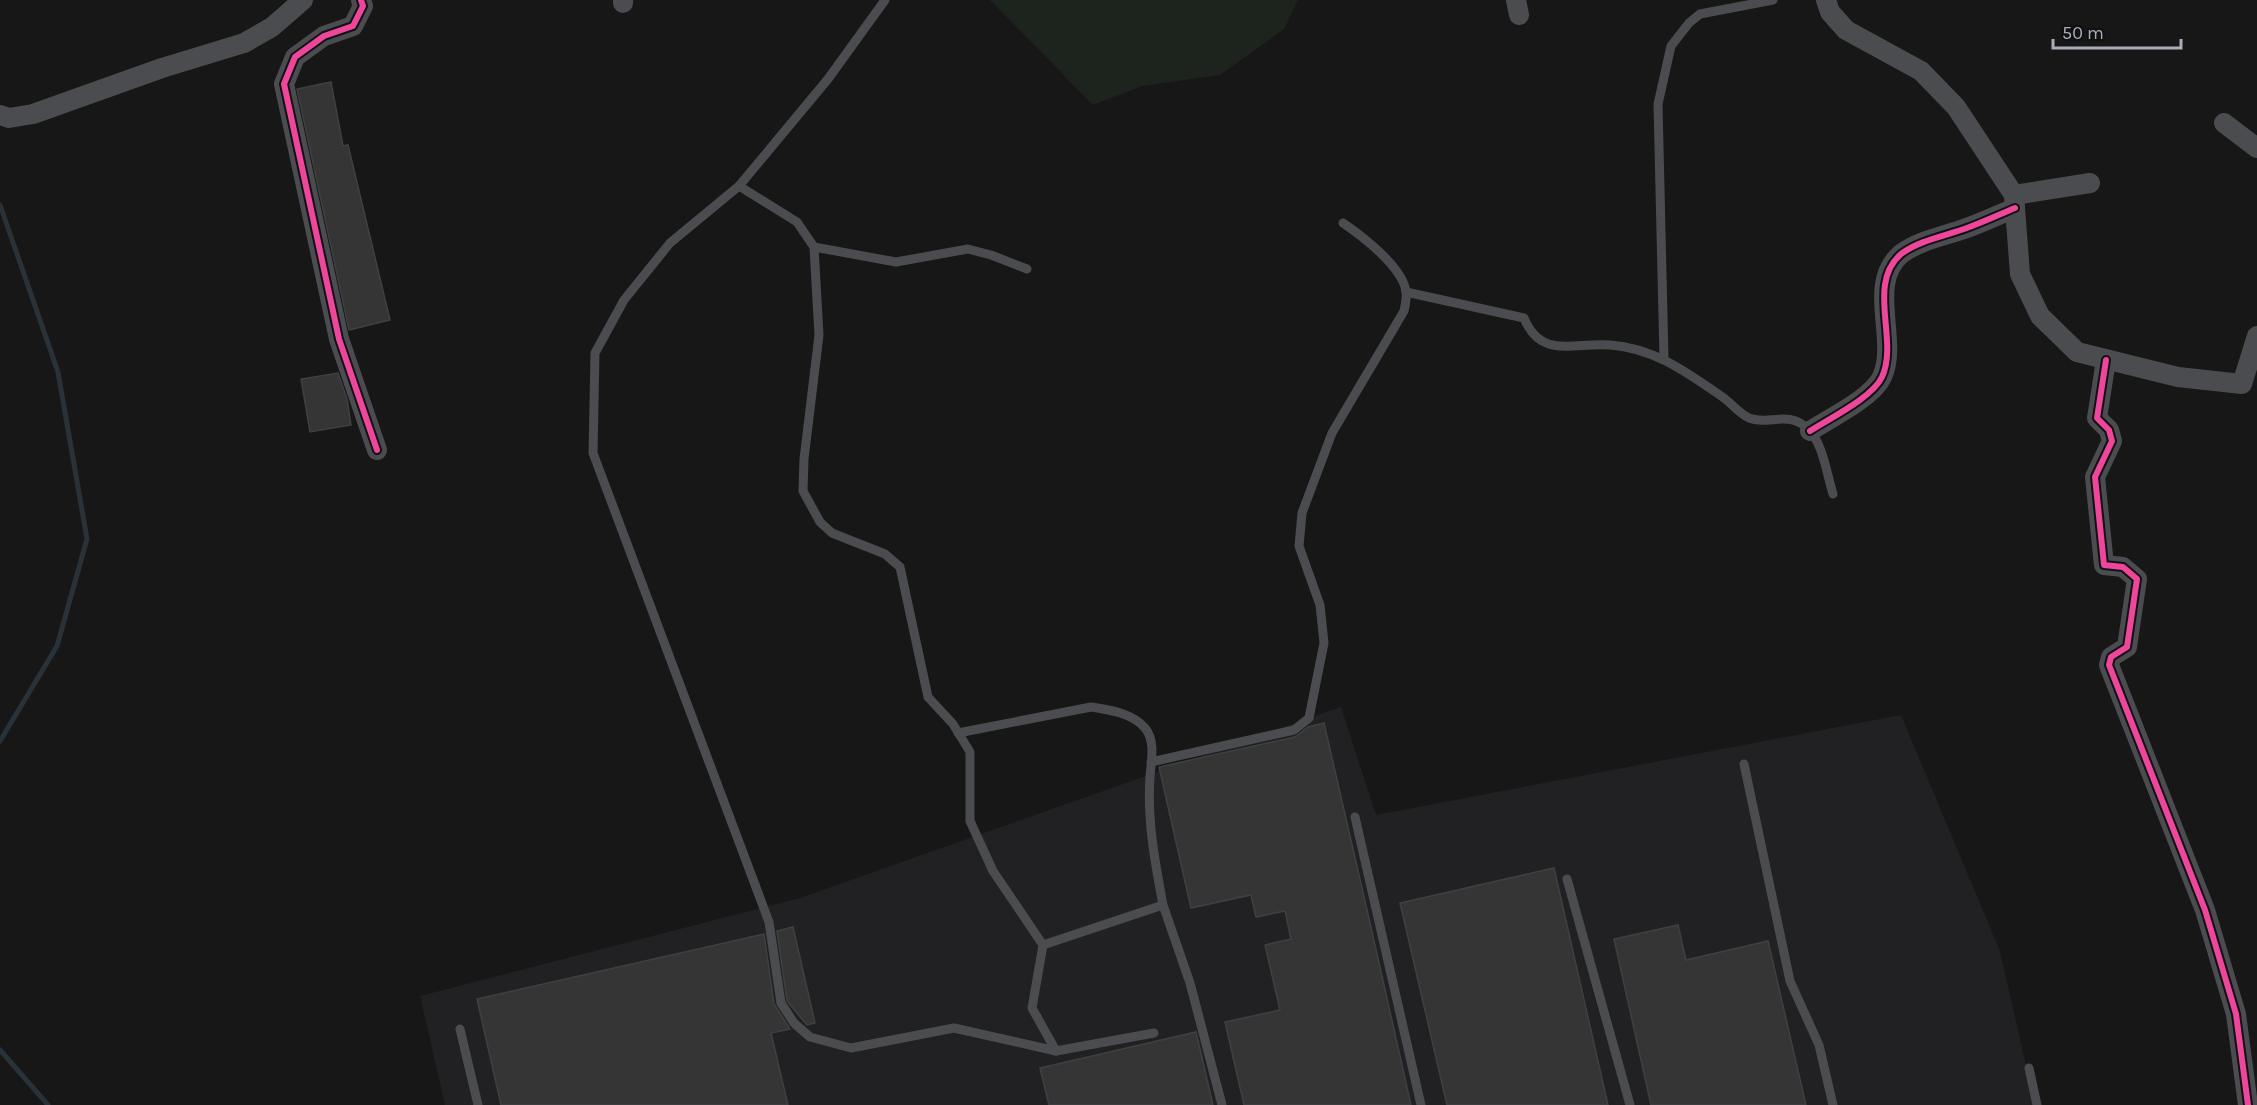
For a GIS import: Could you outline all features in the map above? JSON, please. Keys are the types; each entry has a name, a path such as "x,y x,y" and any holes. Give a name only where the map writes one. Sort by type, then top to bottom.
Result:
{"street":[{"path":"0,115 9,118 33,114 244,42 272,27 303,0"},
{"path":"361,0 363,6 353,26 324,36 295,57 284,84 339,339 377,450"},
{"path":"1827,0 1830,12 1846,30 1921,71 1956,107 2014,202 2020,274 2040,316 2077,352 2178,377 2249,382 2257,336"},
{"path":"2224,123 2257,148"},
{"path":"1810,430 1871,391 1882,378 1887,358 1885,293 1888,272 1903,252 2014,202 2090,183"},
{"path":"2106,360 2097,418 2109,430 2112,441 2095,477 2104,565 2123,567 2137,579 2127,647 2111,657 2109,665 2205,910 2236,1014 2248,1105"}],"lane":[{"path":"885,0 828,79 739,186 670,243 624,300 595,353 593,453 769,922 781,1003 794,1023 810,1037 851,1048 954,1028 1056,1051 1154,1033"},
{"path":"1664,359 1658,104 1671,46 1689,23 1700,14 1773,0"},
{"path":"739,186 797,222 814,247 819,335 804,459 803,491 820,522 832,533 885,554 900,567 928,698 958,733 970,752 970,821 993,872 1043,945 1032,1008 1056,1051"},
{"path":"1151,762 1293,730 1309,718 1324,643 1320,605 1299,546 1302,513 1332,433 1404,311 1406,292 1397,273 1364,238 1343,223"},
{"path":"814,247 896,262 968,249 1027,269"},
{"path":"1406,292 1524,318 1531,334 1540,342 1551,346 1610,345 1650,353 1664,359 1708,387 1745,416 1754,420 1780,418 1796,421 1810,430 1833,494"},
{"path":"958,733 1091,707 1112,710 1134,718 1146,729 1151,740 1149,821 1163,905 1190,983 1222,1105"},
{"path":"1744,764 1790,981 1819,1045 1833,1105"},
{"path":"1355,817 1421,1105"},
{"path":"1567,879 1630,1105"},
{"path":"1043,945 1163,905"},
{"path":"460,1029 478,1105"},
{"path":"2028,1068 2037,1105"}],"shaded area":[{"path":"990,0 1298,0 1284,29 1220,75 1142,86 1093,105"},
{"path":"1341,707 1376,815 1901,715 2000,951 2035,1105 445,1105 420,996 800,898"}],"building":[{"path":"331,82 343,146 348,145 390,320 349,330 297,89"},
{"path":"338,373 347,399 351,425 310,432 301,379"},
{"path":"1324,723 1411,1105 1244,1105 1225,1022 1280,1010 1265,945 1291,939 1285,911 1256,917 1251,895 1191,908 1159,767 1295,737 1308,727"},
{"path":"1554,868 1608,1105 1447,1105 1400,903"},
{"path":"1678,925 1686,960 1768,941 1806,1105 1651,1105 1614,939"},
{"path":"793,927 815,1023 807,1025 787,1001 777,931"},
{"path":"764,934 774,1004 790,1029 771,1033 788,1105 501,1105 477,999"},
{"path":"1196,1032 1213,1105 1049,1105 1040,1068"}],"waterway":[{"path":"0,205 58,372 87,539 57,646 0,741"},
{"path":"0,1050 48,1105"}],"cycle path":[{"path":"361,0 363,6 353,26 324,36 295,57 284,84 339,339 377,450"},
{"path":"1810,431 1860,400 1877,385 1882,377 1887,346 1884,296 1886,281 1891,266 1901,254 1923,242 1970,227 2015,208"},
{"path":"2106,360 2097,418 2109,430 2112,441 2095,477 2104,565 2123,567 2137,579 2127,647 2111,657 2109,665 2205,910 2236,1014 2248,1105"}]}
